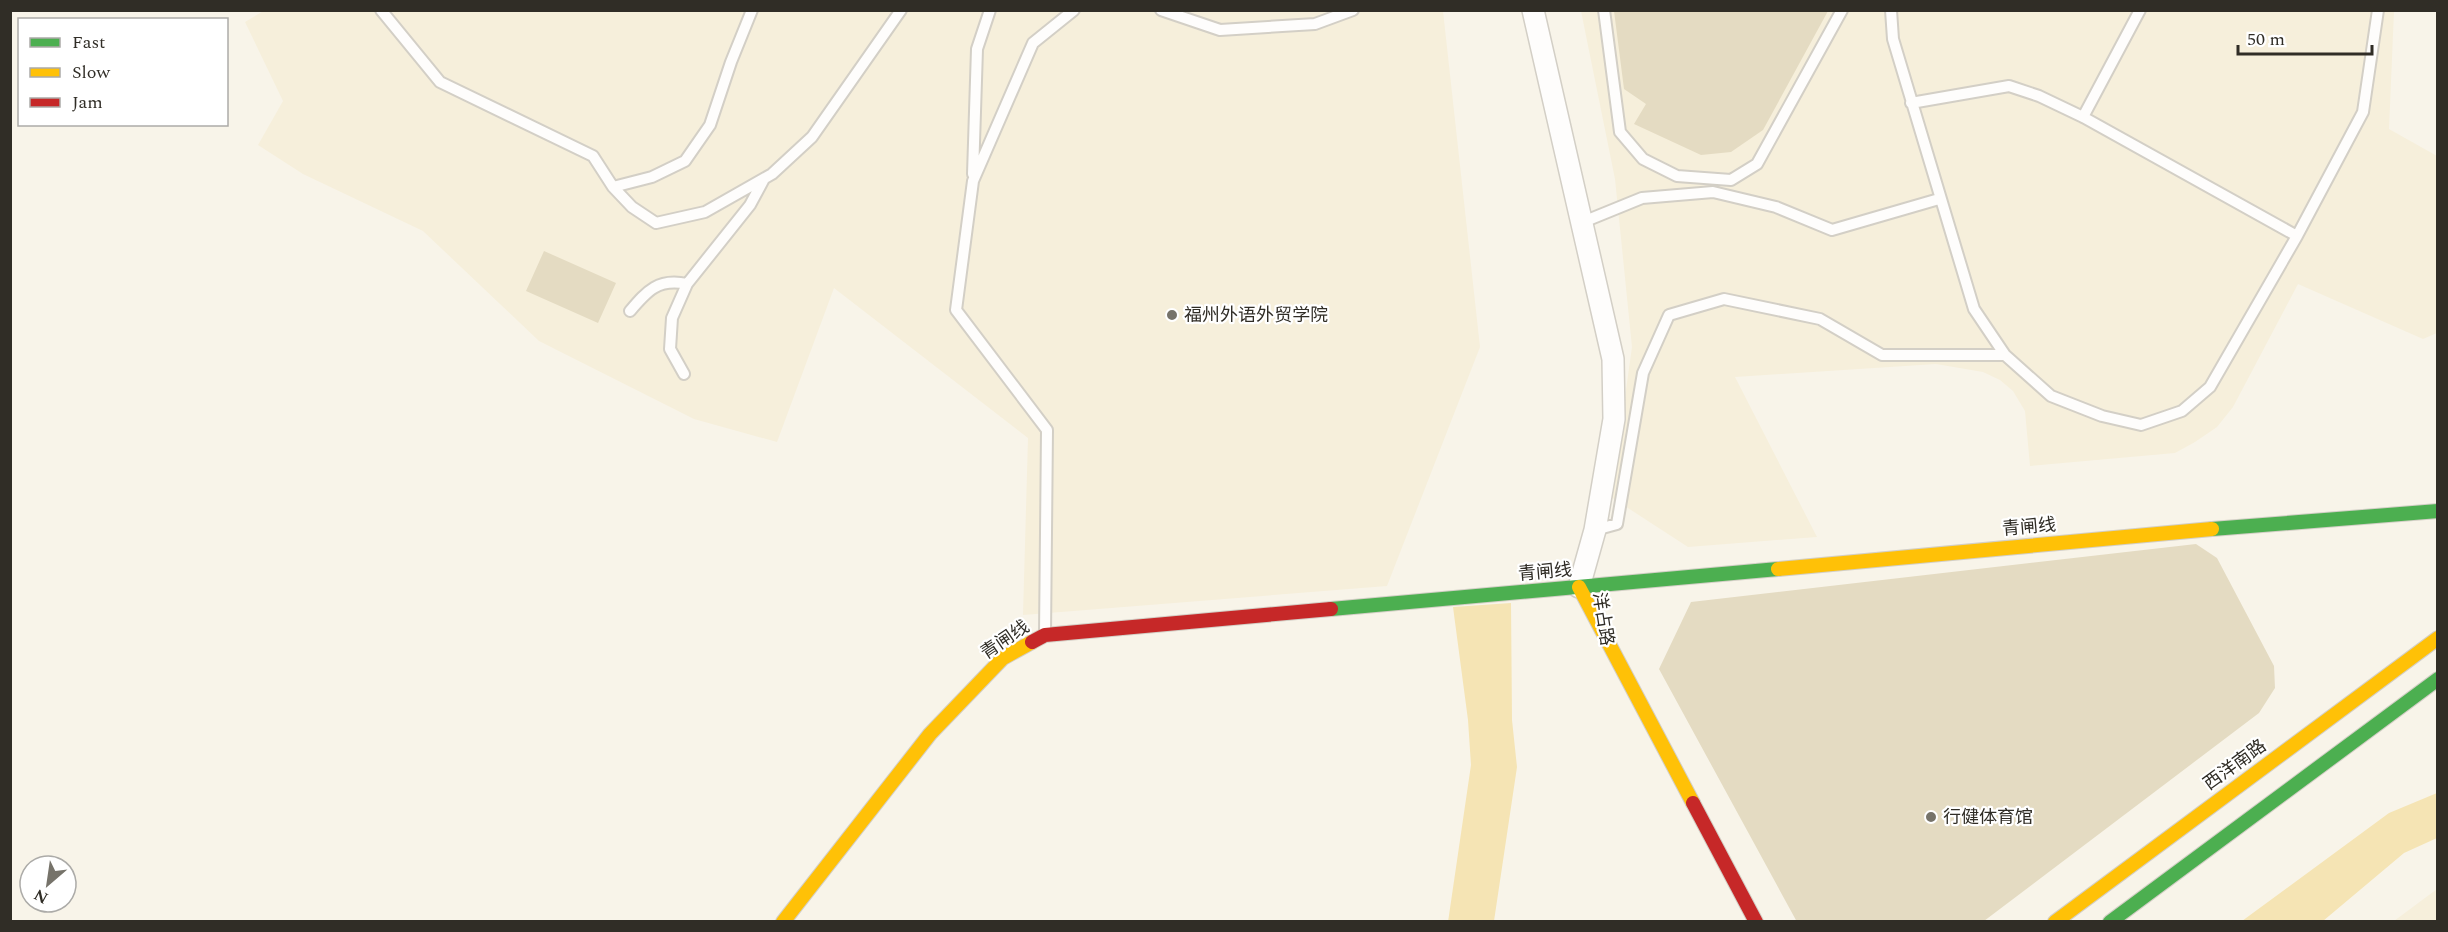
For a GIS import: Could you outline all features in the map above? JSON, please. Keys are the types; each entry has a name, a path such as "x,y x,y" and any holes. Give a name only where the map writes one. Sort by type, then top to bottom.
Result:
{"main road":[{"name":"青闸线","path":"783,921 937,727 1003,658 1045,635 2438,511"},
{"name":"洋占路","path":"1579,587 1586,631"},
{"name":"洋占路","path":"1579,587 1756,921"},
{"name":"西洋南路","path":"2055,921 2438,639"},
{"path":"2110,921 2438,679"}],"street":[{"path":"1533,10 1613,358 1614,419 1595,530 1579,587"}],"lane":[{"path":"381,10 440,82 593,156 613,187 632,207 656,223 705,212 764,179 812,137 901,10"},
{"path":"613,187 652,177 685,161 710,125 731,62 752,10"},
{"path":"990,10 977,49 973,181 956,310 1047,430 1045,635"},
{"path":"973,181 1033,44 1074,10"},
{"path":"1161,10 1220,30 1315,24 1353,10"},
{"path":"1604,10 1620,132 1643,159 1677,176 1731,180 1756,164 1842,10"},
{"path":"1891,10 1893,39 1939,199 1974,309 2005,355 2051,396 2102,416 2141,425 2182,411 2210,387 2297,236 2363,112 2378,10"},
{"path":"2083,117 2140,10"},
{"path":"1911,103 2009,86 2039,96 2083,117 2297,236"},
{"path":"684,374 670,349 672,318 687,284 750,205 764,179"},
{"path":"1583,222 1642,198 1713,192 1776,207 1832,230 1939,199"},
{"path":"630,311 650,288 675,282 687,284"},
{"path":"1595,530 1617,524 1643,373 1669,315 1724,299 1820,319 1882,355 2005,355"}],"shaded area":[{"name":"福州外语外贸学院","path":"265,10 1443,11 1480,347 1387,586 1023,615 1028,438 834,288 777,442 694,419 539,341 423,231 303,174 258,145 283,101 245,22"},
{"path":"1614,10 1828,11 1763,130 1731,152 1701,155 1634,124 1646,104 1624,89"},
{"path":"1581,11 2394,11 2389,129 2437,156 2437,333 2423,339 2298,284 2233,407 2217,427 2195,442 2175,453 2030,466 2025,411 2013,391 2000,380 1983,372 1936,364 1735,377 1817,537 1688,547 1611,497 1632,347 1615,179"},
{"path":"544,251 616,283 598,323 526,291"},
{"name":"行健体育馆","path":"2196,544 2217,558 2274,666 2275,688 2259,713 1984,921 1797,922 1659,669 1691,602"},
{"path":"1511,603 1512,720 1517,767 1494,921 1448,922 1471,765 1468,720 1453,607"},
{"path":"2437,793 2437,838 2404,853 2323,921 2242,921 2389,813"},
{"path":"2437,889 2437,921 2394,921"}],"traffic: fast":[{"path":"2212,529 2438,511"},
{"path":"1331,609 1778,569"},
{"path":"2110,922 2438,679"}],"traffic: slow":[{"path":"1778,569 2212,529"},
{"path":"1579,587 1693,803"},
{"path":"2055,922 2438,638"},
{"path":"783,922 930,734 1003,658 1032,642"}],"traffic: jam":[{"path":"1032,642 1045,635 1331,609"},
{"path":"1693,803 1756,922"}],"place":[{"name":"福州外语外贸学院","path":"1172,315"},
{"name":"行健体育馆","path":"1931,817"}]}
